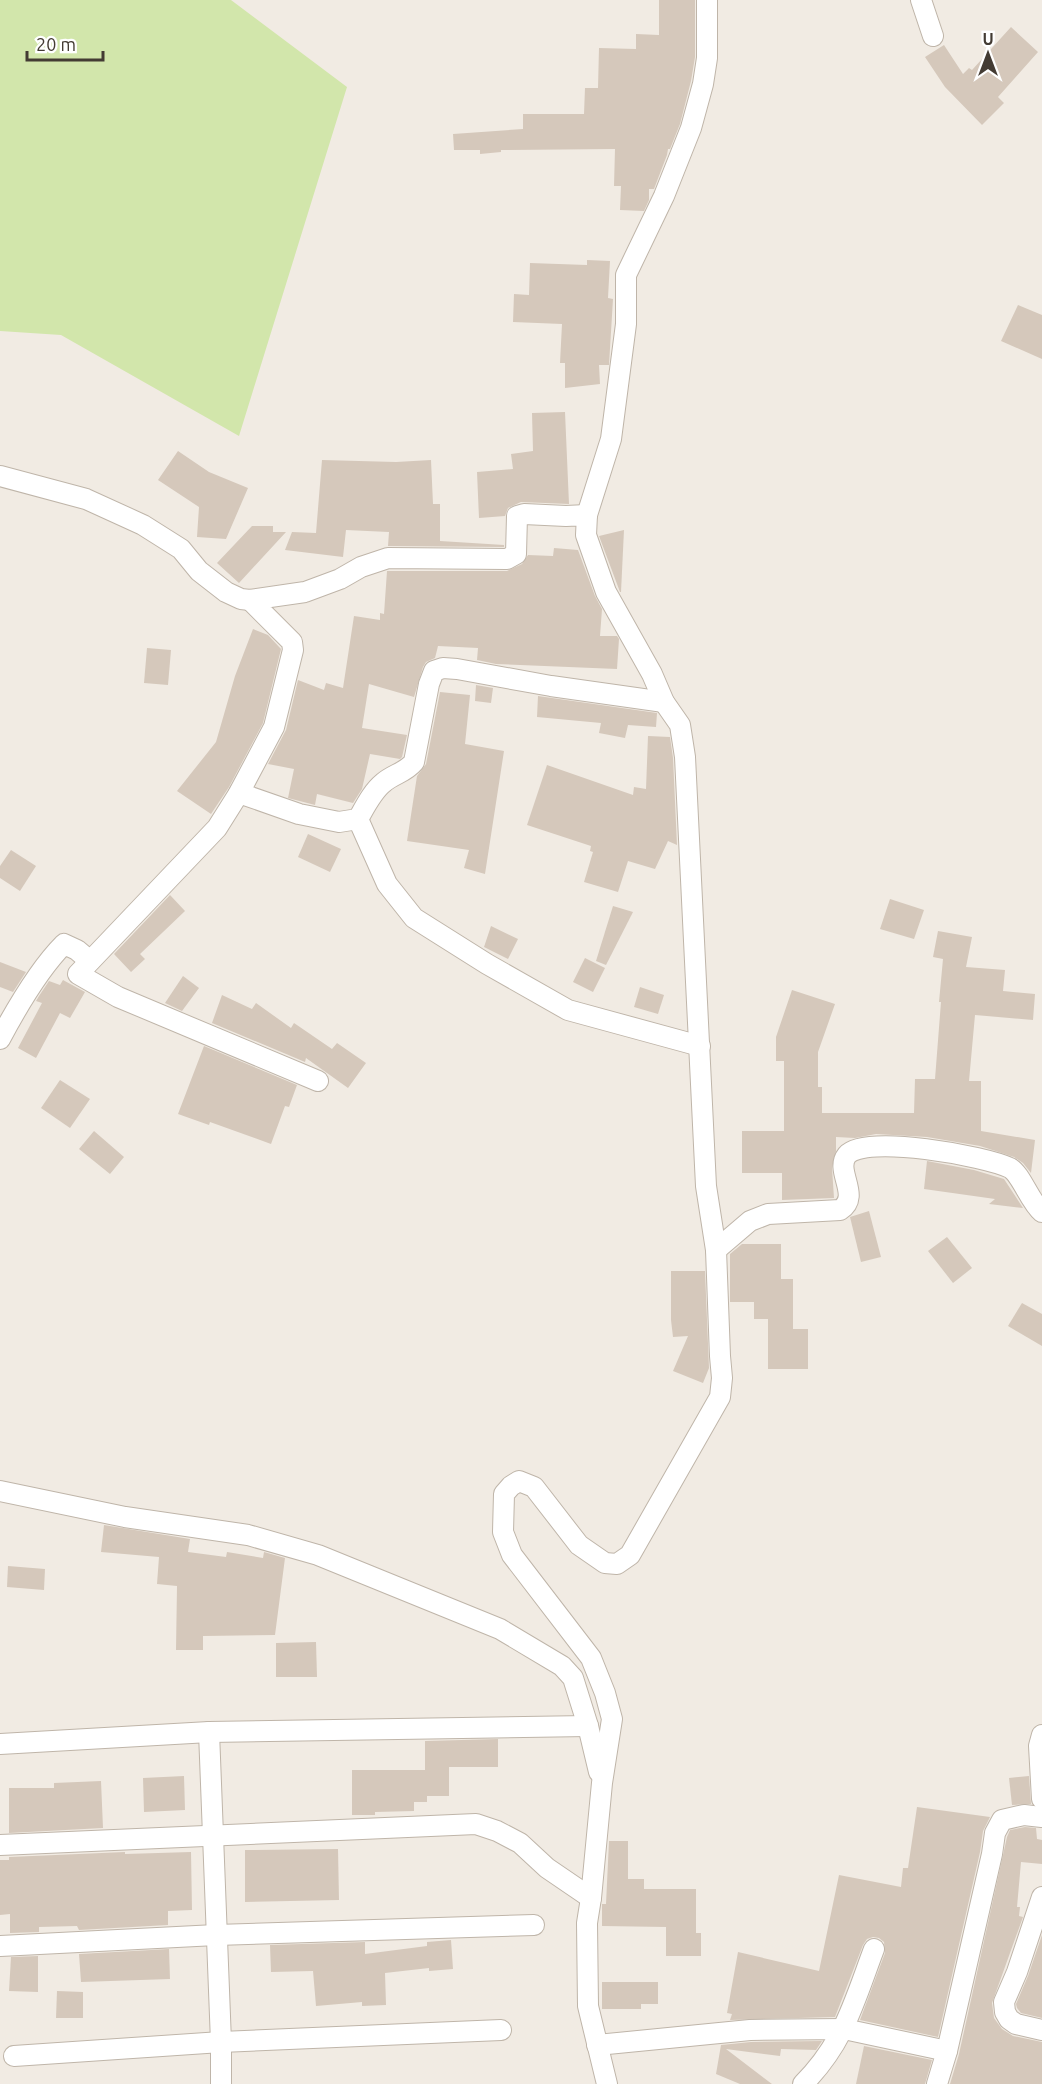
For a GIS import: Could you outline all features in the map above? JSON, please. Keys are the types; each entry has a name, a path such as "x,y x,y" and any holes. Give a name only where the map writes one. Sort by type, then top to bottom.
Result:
{"street":[{"path":"607,2084 588,2006 587,1923 602,1783 612,1719 605,1693 591,1658 512,1555 503,1532 504,1494 519,1480 526,1482 534,1487 579,1545 605,1563 618,1564 630,1555 720,1397 722,1378 716,1250 706,1186 685,757 680,725 664,702 652,674 606,592 586,535 587,514 611,439 626,324 626,275 664,196 691,128 703,84 707,58 707,0"},
{"path":"921,0 933,36"},
{"path":"0,476 86,499 143,525 181,549 199,571 226,592 241,599 250,600 306,592 340,579 361,567 388,558 507,559 516,554 517,516 587,514"},
{"path":"250,600 292,642 293,650 274,727 239,793 217,828 78,974 117,997 318,1081"},
{"path":"239,793 299,814 339,822 358,819 380,785 392,776 407,770 414,762 429,684 434,671 442,668 664,702"},
{"path":"358,819 387,884 414,918 487,964 568,1010 700,1046"},
{"path":"0,1039 51,959 64,944 77,950 90,961"},
{"path":"716,1250 750,1221 768,1214 840,1210 847,1205 849,1200 843,1165 845,1157 865,1147 887,1146 940,1150 1011,1168 1042,1212"},
{"path":"0,1491 125,1517 248,1535 328,1559 500,1629 562,1666 573,1678 602,1783"},
{"path":"0,1744 209,1732 588,1726"},
{"path":"209,1732 221,2084"},
{"path":"1042,1736 1039,1746 1039,1766 1042,1799"},
{"path":"937,2084 947,2051 995,1833 1002,1820 1011,1817 1042,1817"},
{"path":"0,1845 476,1824 497,1831 519,1843 547,1868 591,1898"},
{"path":"1042,1897 1017,1972 1004,2002 1005,2012 1009,2019 1016,2024 1042,2030"},
{"path":"0,1946 216,1935 534,1925"},
{"path":"804,2084 822,2065 844,2029 874,1949"},
{"path":"597,2045 750,2030 844,2029 947,2051"},
{"path":"14,2056 221,2042 501,2030"}],"green space":[{"path":"0,0 231,0 347,87 239,436 61,335 0,331"}],"building":[{"path":"659,0 695,0 695,57 680,124 670,149 668,149 654,189 649,189 649,200 644,211 620,210 621,186 614,186 615,149 501,150 501,152 480,154 480,150 454,150 453,134 523,129 523,114 584,114 585,88 598,88 599,48 636,49 636,34 659,35"},
{"path":"1011,27 1038,52 998,97 1004,103 982,125 945,87 925,57 944,45 963,74 969,68 972,70"},
{"path":"587,260 610,261 608,298 613,299 609,365 599,365 600,384 565,388 565,363 560,363 562,324 513,322 514,294 529,295 530,263 587,265"},
{"path":"1018,305 1042,315 1042,359 1001,341"},
{"path":"565,412 569,504 521,502 508,508 505,516 479,518 477,472 513,469 511,454 533,451 532,413"},
{"path":"178,451 209,472 248,488 226,539 197,537 199,507 158,480"},
{"path":"322,460 396,462 431,460 433,504 440,504 440,541 504,545 504,547 388,546 389,532 346,530 343,557 285,550 292,532 316,533"},
{"path":"252,526 273,526 273,532 286,532 239,583 217,563"},
{"path":"624,530 621,592 620,592 599,536"},
{"path":"554,548 578,550 602,609 600,636 617,636 619,639 617,669 496,664 477,660 478,648 438,646 435,658 426,662 423,667 414,697 369,684 362,728 407,735 402,757 400,759 370,754 362,789 353,803 317,794 315,805 288,798 294,769 268,764 286,730 298,680 324,690 326,683 343,688 354,616 380,620 380,613 384,614 387,571 507,571 522,564 528,555 553,556"},
{"path":"253,629 268,635 281,649 263,723 229,787 211,814 177,791 216,742 235,676"},
{"path":"147,648 171,650 168,685 144,683"},
{"path":"476,685 493,688 491,703 475,701"},
{"path":"440,692 470,695 465,744 504,751 485,874 464,868 469,850 407,841 417,776 426,764"},
{"path":"538,696 657,713 656,727 628,725 625,738 599,733 601,723 537,717"},
{"path":"648,736 670,737 677,845 668,841 655,869 628,861 618,892 584,882 593,852 590,851 591,846 527,825 547,765 633,795 634,787 646,789"},
{"path":"308,834 341,849 330,872 298,857"},
{"path":"11,850 36,866 20,891 0,878 0,866"},
{"path":"170,895 185,911 140,954 145,959 131,972 114,954"},
{"path":"890,899 924,910 914,939 880,929"},
{"path":"613,906 633,912 606,965 596,961"},
{"path":"491,926 518,939 508,959 484,947"},
{"path":"938,931 972,937 966,967 1005,970 1003,991 1035,994 1033,1020 975,1015 969,1081 981,1081 981,1131 1035,1140 1031,1173 1014,1157 980,1146 927,1137 876,1134 855,1138 836,1137 832,1168 834,1198 782,1200 782,1173 742,1173 742,1131 784,1131 784,1061 776,1061 776,1037 792,990 835,1004 818,1052 818,1087 822,1087 822,1113 914,1113 915,1079 935,1079 943,959 933,957"},
{"path":"585,958 605,968 593,992 573,982"},
{"path":"0,962 26,972 13,992 0,987"},
{"path":"183,976 199,988 182,1011 165,1003"},
{"path":"63,980 85,992 70,1018 60,1013 36,1058 18,1048 42,1003 36,1001 39,996 49,981 60,985"},
{"path":"640,987 664,995 658,1014 634,1007"},
{"path":"222,995 252,1009 256,1003 291,1028 294,1023 332,1049 337,1043 366,1063 348,1088 306,1058 305,1062 212,1023"},
{"path":"204,1046 297,1085 289,1107 285,1106 271,1144 210,1122 209,1125 178,1114"},
{"path":"60,1080 90,1099 70,1128 41,1108"},
{"path":"94,1131 124,1157 110,1174 79,1149"},
{"path":"927,1161 974,1170 1004,1179 1023,1208 989,1204 995,1199 924,1189"},
{"path":"869,1211 881,1257 861,1262 850,1217"},
{"path":"947,1237 972,1268 953,1283 928,1251"},
{"path":"742,1244 781,1244 781,1279 793,1279 793,1329 808,1329 808,1369 768,1369 768,1319 754,1319 754,1302 730,1302 730,1254"},
{"path":"671,1271 705,1271 709,1368 703,1383 673,1371 688,1336 673,1337"},
{"path":"1022,1303 1042,1314 1042,1346 1008,1326"},
{"path":"104,1525 190,1539 188,1552 226,1557 227,1552 263,1558 264,1552 285,1558 275,1635 203,1636 203,1650 176,1650 177,1586 157,1584 159,1557 101,1552"},
{"path":"8,1566 45,1569 44,1590 7,1587"},
{"path":"316,1642 317,1677 276,1677 276,1643"},
{"path":"498,1739 498,1767 449,1767 449,1796 427,1796 427,1802 414,1802 414,1811 352,1815 352,1770 425,1770 425,1741"},
{"path":"184,1776 185,1810 144,1812 143,1778"},
{"path":"1029,1776 1031,1804 1012,1805 1009,1778"},
{"path":"101,1781 103,1828 9,1833 9,1788 54,1788 54,1783"},
{"path":"917,1807 990,1817 983,1831 938,2037 860,2020 885,1953 884,1942 873,1937 867,1939 863,1945 835,2017 730,2020 732,2014 727,2013 738,1952 819,1971 839,1875 901,1887 903,1868 908,1868"},
{"path":"1025,1827 1036,1828 1037,1839 1042,1840 1042,1864 1021,1862 1017,1907 1020,1907 1019,1916 1023,1917 992,2003 994,2018 1002,2029 1013,2036 1042,2042 1042,2084 950,2084 959,2054 1007,1837 1010,1830"},
{"path":"609,1841 628,1841 628,1879 644,1879 644,1889 696,1889 696,1933 701,1933 701,1956 666,1956 666,1927 602,1926 602,1904 606,1904"},
{"path":"338,1849 339,1900 245,1902 245,1850"},
{"path":"125,1852 125,1854 191,1852 192,1910 168,1911 168,1925 79,1930 77,1926 39,1927 39,1932 10,1933 10,1914 0,1915 0,1860 9,1860 9,1857"},
{"path":"1042,1935 1042,2018 1021,2013 1016,2004"},
{"path":"451,1940 453,1969 429,1971 429,1968 385,1973 386,2005 362,2006 362,2002 316,2006 313,1971 271,1972 270,1945 365,1942 365,1954 427,1946 427,1942"},
{"path":"169,1949 170,1979 81,1982 79,1954"},
{"path":"38,1956 38,1992 9,1991 11,1957"},
{"path":"602,1982 658,1982 658,2004 641,2004 641,2009 602,2009"},
{"path":"57,1991 83,1992 83,2018 56,2018"},
{"path":"822,2041 816,2050 781,2049 780,2056 726,2049 772,2084 740,2084 716,2074 721,2045 751,2042"},
{"path":"864,2046 932,2060 925,2084 856,2084"}]}
